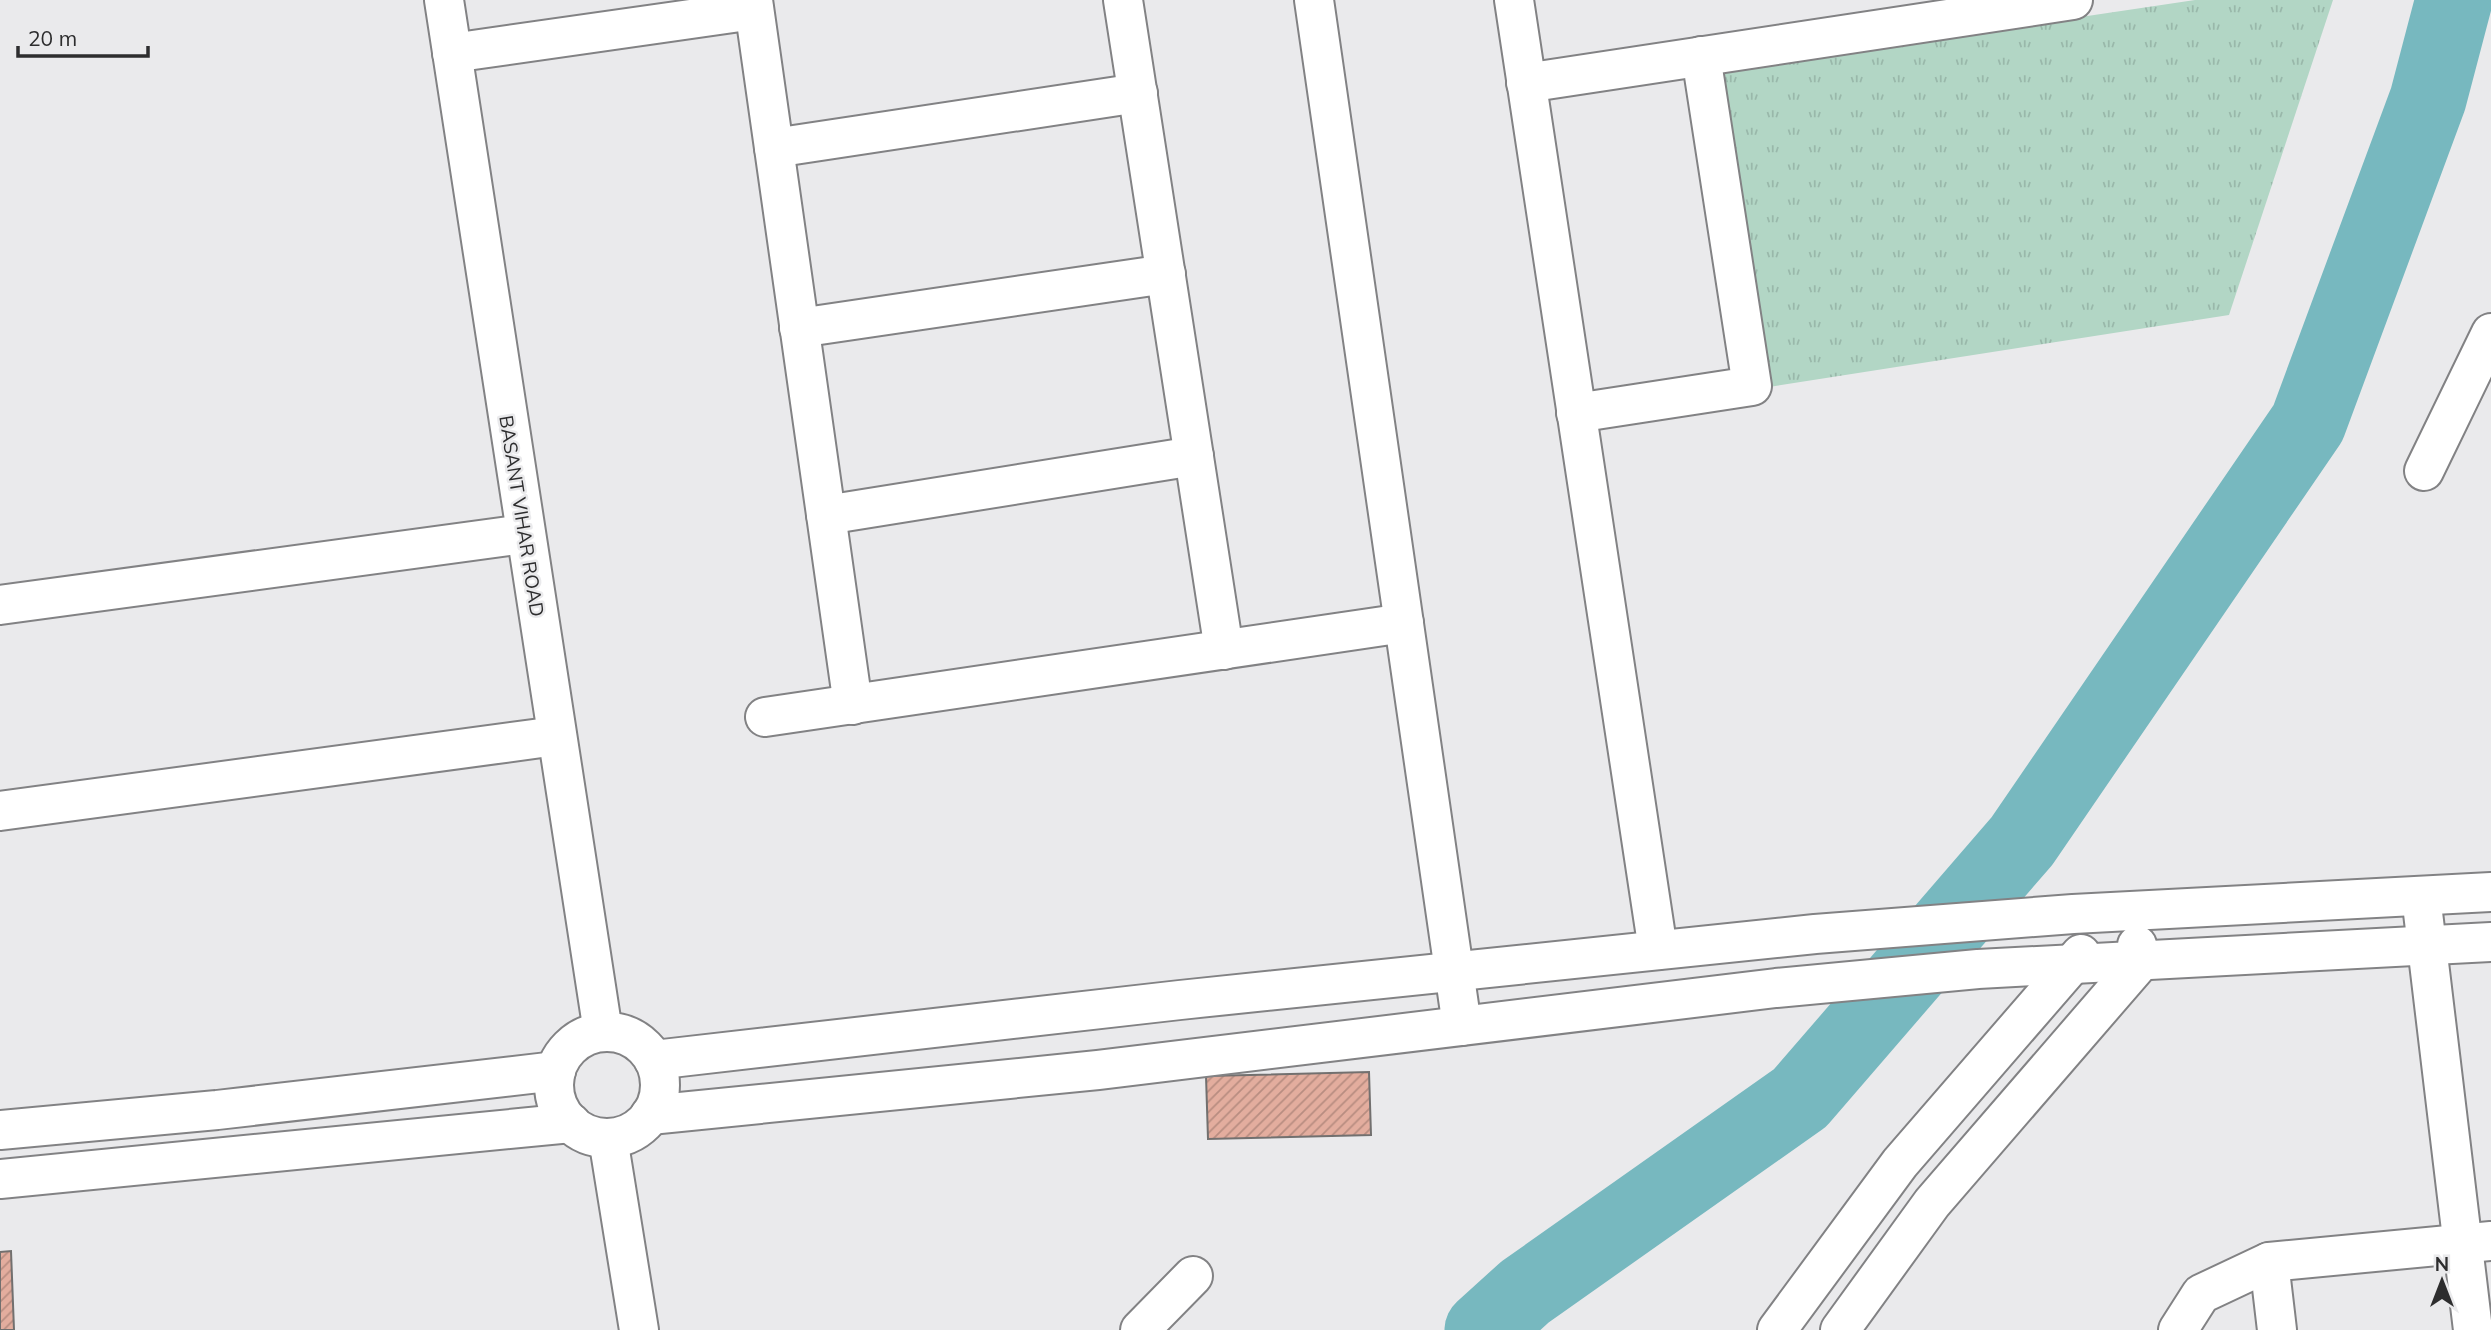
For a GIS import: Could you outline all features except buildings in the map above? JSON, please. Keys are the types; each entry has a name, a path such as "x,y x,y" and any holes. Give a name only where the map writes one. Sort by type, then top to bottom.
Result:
{"street":[{"name":"BASANT VIHAR ROAD","path":"444,0 524,534 603,1032"},
{"path":"1124,0 1224,650"},
{"path":"1314,0 1462,1026"},
{"path":"1514,0 1658,950"},
{"path":"1526,83 2073,0"},
{"path":"452,54 754,5 853,705"},
{"path":"1576,413 1752,386 1701,56"},
{"path":"774,148 1138,93"},
{"path":"799,328 1166,274"},
{"path":"2424,471 2491,332"},
{"path":"826,515 1194,456"},
{"path":"0,605 524,534"},
{"path":"765,717 1404,623"},
{"path":"0,811 556,736"},
{"path":"654,1060 1815,934 2038,917 2491,892"},
{"path":"2421,896 2477,1243 2473,1330"},
{"path":"2125,912 2142,960"},
{"path":"1777,1330 1900,1163 2004,1046 2071,964 2125,912"},
{"path":"650,1115 1098,1070 1776,988 1978,969 2491,942"},
{"path":"1840,1330 1932,1203 2142,960"},
{"path":"603,1032 624,1034 640,1042 654,1060 660,1078 658,1103 650,1115 629,1134 608,1138 587,1135 563,1116 556,1100 554,1084 556,1071 567,1050 584,1037 603,1032"},
{"path":"0,1130 556,1071"},
{"path":"0,1180 571,1123"},
{"path":"608,1138 639,1330"},
{"path":"2178,1330 2201,1294 2269,1262 2477,1243"},
{"path":"2269,1262 2277,1330"},
{"path":"1140,1330 1193,1276"}],"green space":[{"path":"2195,0 2333,0 2229,315 1769,387 1719,71"}],"waterway":[{"path":"1483,1330 1525,1292 1800,1098 2022,841 2308,423 2428,99 2454,0"}]}
